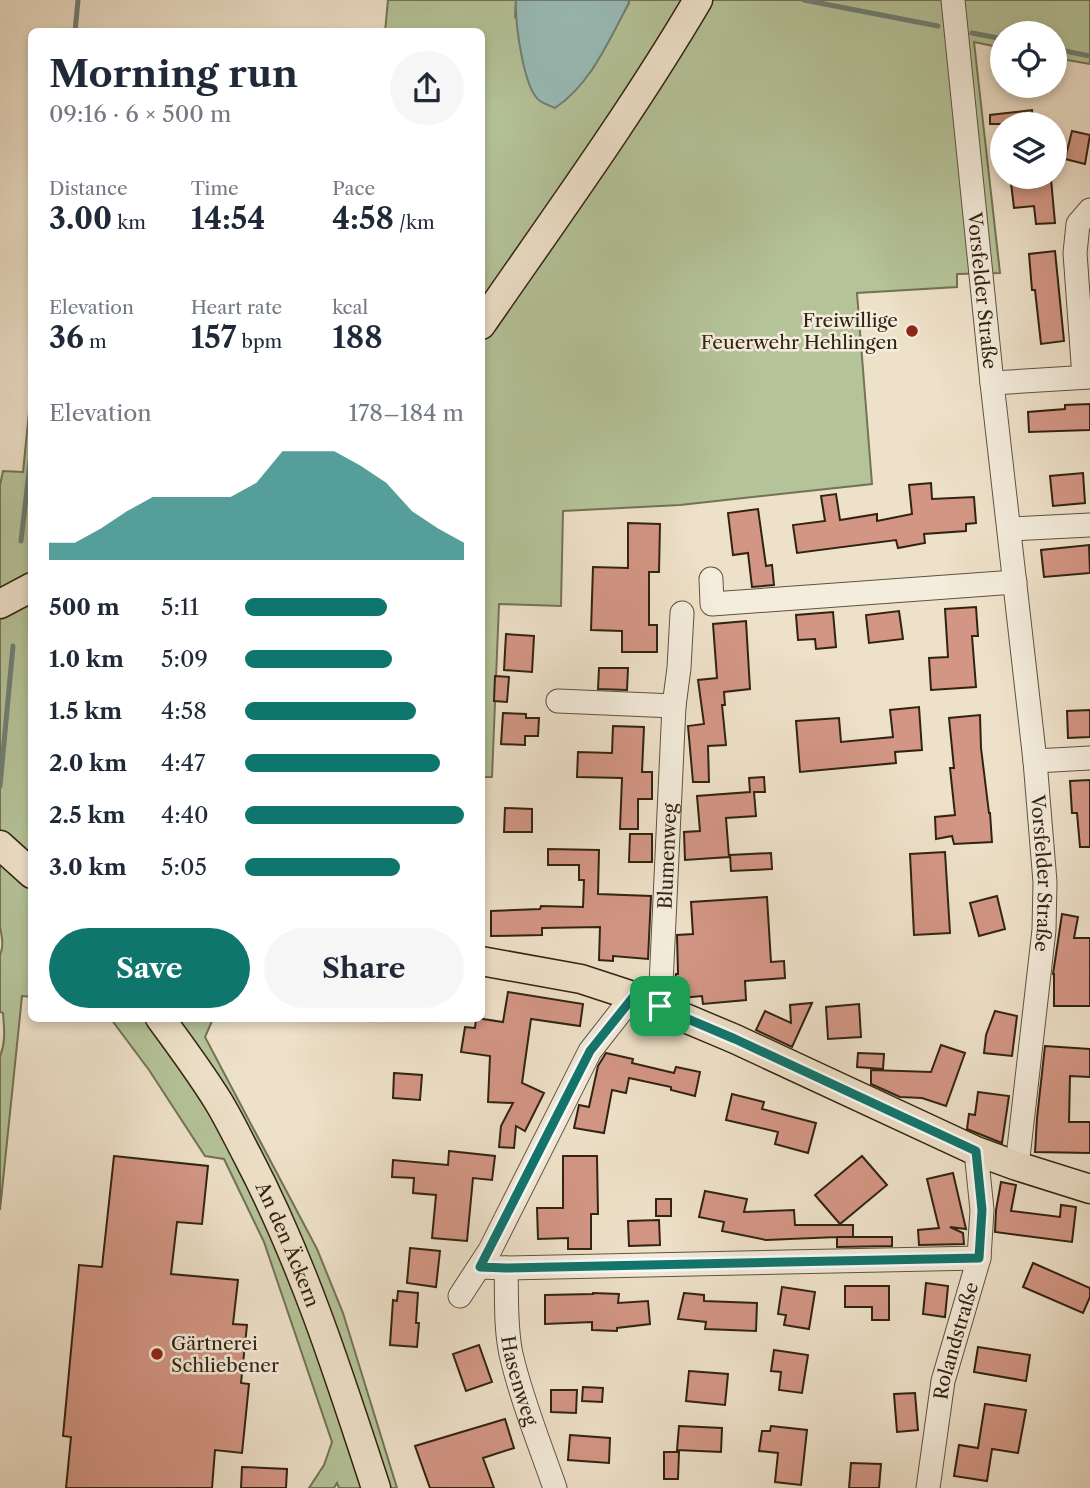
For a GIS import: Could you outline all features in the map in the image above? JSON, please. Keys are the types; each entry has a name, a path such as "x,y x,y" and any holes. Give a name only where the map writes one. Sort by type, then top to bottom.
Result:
{"main road":[{"path":"485,319 622,120 698,0"},
{"path":"0,593 28,587"},
{"path":"0,604 28,588"},
{"path":"485,962 581,979 634,996 735,1039 976,1151 1090,1189"},
{"name":"An den Äckern","path":"163,1022 219,1103 281,1223 321,1325 376,1488"}],"street":[{"name":"Vorsfelder Straße","path":"953,0 992,383 1035,761 1045,881 1044,930 1017,1166"},
{"path":"992,383 1087,377 1075,253 1078,224 1090,210"},
{"path":"1010,529 1090,525"},
{"path":"711,579 712,604 1015,582"},
{"name":"Blumenweg","path":"660,1006 674,706 682,613"},
{"path":"558,701 674,706"},
{"path":"1035,761 1090,758"},
{"path":"460,1296 480,1267 590,1051 634,996"},
{"name":"Rolandstraße","path":"928,1488 943,1381 979,1258 982,1210 976,1151"},
{"path":"480,1267 979,1258"},
{"name":"Hasenweg","path":"506,1268 511,1353 555,1488"}],"green space":[{"path":"388,0 516,0 515,17 591,71 629,3 628,0 1090,0 1090,64 1067,60 1067,21 990,21 990,45 974,42 1000,273 957,274 957,287 857,293 872,484 680,505 563,511 561,606 499,604 492,777 485,777 485,28 385,28"},
{"path":"28,422 28,997 22,996 0,1210 0,1056 4,1035 3,1013 0,1012 0,485 3,471 23,472"},
{"path":"113,1022 212,1022 205,1037 317,1249 343,1313 397,1488 339,1488 337,1483 334,1488 309,1488 324,1465 332,1442 264,1242 224,1159 205,1156 149,1070"}],"water":[{"path":"516,0 628,0 629,3 614,32 589,74 568,98 555,108 540,101 529,83 519,38"}],"building":[{"path":"1072,131 1090,135 1085,164 1067,160"},
{"path":"1012,189 1052,189 1055,223 1036,224 1034,206 1014,208"},
{"path":"1055,251 1064,341 1041,344 1029,254"},
{"path":"1090,404 1090,430 1029,432 1028,412 1065,409 1065,405"},
{"path":"1083,473 1085,503 1053,506 1050,476"},
{"path":"931,483 932,499 974,497 976,523 966,524 966,531 924,534 925,543 898,548 896,540 797,553 793,525 825,521 821,496 836,494 840,520 877,514 877,521 912,514 909,485"},
{"path":"758,509 766,566 772,565 774,585 752,587 748,553 733,555 728,513"},
{"path":"628,523 660,524 659,572 649,572 649,625 657,625 657,652 622,652 622,631 591,630 593,567 628,568"},
{"path":"1089,545 1090,573 1044,577 1041,550"},
{"path":"976,607 978,636 972,636 976,687 931,690 929,658 948,657 945,609"},
{"path":"899,611 903,639 869,643 866,615"},
{"path":"833,612 836,647 816,649 815,639 798,640 796,615"},
{"path":"746,621 750,689 724,692 725,705 722,705 726,745 708,746 709,782 693,782 688,726 704,724 698,680 717,678 713,624"},
{"path":"506,634 534,636 532,672 504,670"},
{"path":"599,668 628,668 627,690 598,689"},
{"path":"495,676 509,677 507,702 494,701"},
{"path":"919,707 922,750 895,752 896,763 800,772 796,721 839,718 841,742 893,737 890,710"},
{"path":"1090,710 1090,737 1068,738 1067,711"},
{"path":"503,713 526,714 526,718 539,718 538,736 525,736 525,745 501,744"},
{"path":"980,715 981,748 992,842 954,844 952,836 936,839 935,817 955,815 949,718"},
{"path":"613,726 644,727 642,772 652,772 652,799 638,799 638,829 620,829 622,778 577,777 578,752 612,753"},
{"path":"764,777 765,792 754,792 756,816 726,818 729,857 685,860 684,832 700,831 697,796 750,792 749,778"},
{"path":"1090,780 1090,847 1080,847 1077,813 1072,813 1070,781"},
{"path":"505,808 532,809 532,832 504,832"},
{"path":"630,834 652,834 652,862 629,862"},
{"path":"548,849 599,850 598,894 651,896 648,959 613,956 613,961 599,960 600,927 542,928 542,935 491,936 491,911 540,909 541,906 583,907 584,880 579,880 579,865 548,865"},
{"path":"945,852 950,933 914,935 910,854"},
{"path":"771,853 772,869 731,871 730,855"},
{"path":"997,896 1005,929 979,936 970,903"},
{"path":"767,897 771,962 784,961 785,978 745,981 746,1000 703,1004 702,996 677,996 677,935 693,934 691,902"},
{"path":"1062,914 1078,917 1074,938 1090,938 1090,1006 1054,1006 1053,974"},
{"path":"508,992 583,1004 580,1026 531,1019 522,1083 544,1093 525,1131 516,1126 514,1148 499,1147 501,1126 513,1103 488,1102 490,1056 461,1052 465,1027 475,1028 476,1022 485,1022 485,1019 503,1022"},
{"path":"812,1003 792,1047 756,1030 765,1011 791,1023 790,1005"},
{"path":"859,1004 861,1037 828,1039 826,1007"},
{"path":"995,1011 1017,1016 1012,1056 984,1053 986,1035"},
{"path":"941,1045 965,1053 946,1106 922,1098 900,1097 871,1084 871,1070 931,1072"},
{"path":"1045,1046 1090,1049 1090,1077 1070,1076 1069,1122 1090,1122 1090,1153 1035,1152"},
{"path":"606,1053 633,1059 632,1063 674,1073 676,1067 700,1072 695,1096 671,1090 671,1087 629,1078 626,1093 612,1090 604,1133 574,1128 579,1105 589,1107 598,1066"},
{"path":"858,1053 884,1054 883,1069 857,1067"},
{"path":"394,1073 422,1075 420,1100 393,1098"},
{"path":"978,1092 1009,1096 1002,1143 967,1129 969,1114 975,1115"},
{"path":"732,1094 764,1102 762,1109 816,1123 808,1153 775,1144 778,1132 726,1120"},
{"path":"449,1151 495,1156 492,1180 473,1178 467,1241 432,1238 436,1195 413,1193 414,1178 392,1177 393,1160 448,1165"},
{"name":"Gärtnerei Schliebener","path":"114,1156 208,1166 202,1224 177,1222 171,1274 238,1280 233,1324 247,1325 241,1383 249,1384 242,1453 215,1450 212,1488 66,1488 71,1437 63,1436 79,1265 102,1267"},
{"path":"563,1156 597,1156 598,1214 591,1214 591,1249 568,1249 568,1238 538,1239 537,1208 563,1208"},
{"path":"862,1156 887,1185 840,1224 815,1195"},
{"path":"953,1173 966,1229 950,1227 963,1233 964,1244 919,1245 918,1230 939,1228 927,1179"},
{"path":"1001,1182 1016,1185 1011,1211 1060,1217 1061,1205 1076,1207 1072,1242 995,1232"},
{"path":"705,1191 747,1199 744,1212 794,1210 795,1225 853,1225 853,1237 892,1237 892,1246 837,1247 837,1237 766,1240 722,1231 724,1222 699,1217"},
{"path":"656,1199 671,1199 671,1216 656,1216"},
{"path":"659,1220 660,1245 629,1246 628,1221"},
{"path":"410,1248 440,1251 436,1287 407,1283"},
{"path":"1033,1263 1090,1288 1090,1297 1083,1313 1023,1287"},
{"path":"926,1283 948,1286 945,1317 923,1314"},
{"path":"845,1286 889,1286 889,1320 872,1320 872,1307 845,1307"},
{"path":"782,1287 815,1292 809,1329 784,1325 786,1315 778,1314"},
{"path":"398,1291 418,1293 417,1347 390,1345 393,1300 397,1301"},
{"path":"684,1293 704,1295 704,1301 757,1303 756,1331 705,1329 706,1322 678,1319"},
{"path":"619,1294 618,1303 648,1301 650,1324 617,1328 617,1331 592,1330 592,1322 545,1324 545,1295"},
{"path":"479,1345 492,1382 466,1391 453,1354"},
{"path":"978,1347 1030,1355 1026,1381 974,1372"},
{"path":"774,1350 808,1355 802,1393 779,1390 781,1372 771,1371"},
{"path":"689,1371 728,1374 725,1405 686,1401"},
{"path":"583,1387 603,1388 602,1402 582,1401"},
{"path":"551,1390 577,1390 576,1413 551,1412"},
{"path":"915,1393 918,1430 897,1432 894,1394"},
{"path":"985,1404 1026,1410 1018,1453 992,1449 987,1481 954,1476 959,1445 978,1448"},
{"path":"505,1419 514,1448 483,1458 494,1488 430,1488 415,1446"},
{"path":"679,1426 722,1428 721,1452 677,1450"},
{"path":"771,1426 807,1430 801,1485 775,1482 778,1453 759,1451 762,1431 770,1431"},
{"path":"570,1435 610,1438 609,1463 568,1460"},
{"path":"664,1452 679,1452 678,1479 664,1479"},
{"path":"851,1463 881,1464 879,1488 849,1488"},
{"path":"242,1467 287,1469 286,1488 241,1488"}],"waterway":[{"path":"75,28 78,0"},
{"path":"804,0 938,26"},
{"path":"972,33 990,36"},
{"path":"1067,51 1090,56"},
{"path":"21,541 28,481"},
{"path":"0,786 13,646"}],"place":[{"name":"Freiwillige Feuerwehr Hehlingen","path":"912,331"},
{"name":"Gärtnerei Schliebener","path":"157,1354"}],"route":[{"path":"634,996 660,1006 976,1151 982,1210 979,1258 480,1267 590,1051 634,996"}]}
